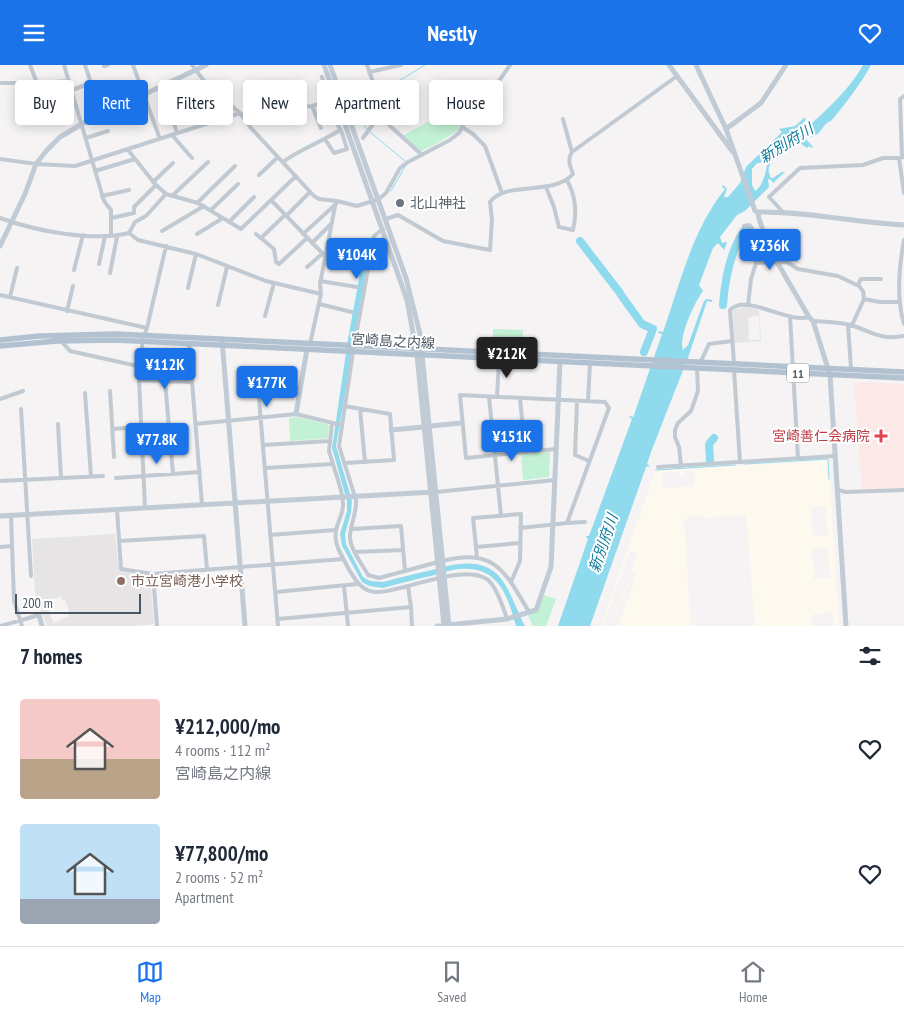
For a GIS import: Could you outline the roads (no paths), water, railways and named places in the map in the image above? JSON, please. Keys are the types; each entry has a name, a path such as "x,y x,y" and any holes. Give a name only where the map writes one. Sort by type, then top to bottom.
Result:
{"main road":[{"name":"宮崎島之内線","path":"0,340 82,334 189,344 222,342"},
{"name":"宮崎島之内線","path":"0,346 61,341 143,339 419,352 701,361 904,372"},
{"name":"宮崎島之内線","path":"419,352 499,359 904,378"}],"street":[{"path":"30,65 35,80"},
{"path":"64,65 69,80"},
{"path":"74,89 91,83 85,65"},
{"path":"133,65 138,80"},
{"path":"192,65 208,86 240,114 251,129 310,193 319,199 357,206 379,199 386,193 400,169 408,162 450,140 459,133 468,115 487,98 510,65"},
{"path":"175,80 206,65"},
{"path":"324,65 407,300 419,352 447,626"},
{"path":"330,65 406,278 420,334 419,352"},
{"path":"367,65 372,80"},
{"path":"369,72 401,65"},
{"path":"696,65 726,129 776,262 811,319 828,367 836,456 846,626"},
{"path":"726,129 761,103 786,65"},
{"path":"671,66 735,155"},
{"path":"386,219 398,215 444,241 490,251 492,220 490,202 502,193 546,187 567,180 573,174 569,161 569,156 572,152 677,76"},
{"path":"0,83 15,83"},
{"path":"904,96 900,99 904,193"},
{"path":"74,97 102,196 111,211 111,236"},
{"path":"0,159 36,164 75,166 240,114 268,109 317,105"},
{"path":"312,106 321,129"},
{"path":"148,108 160,139"},
{"path":"563,119 572,152"},
{"path":"0,246 12,223 36,164 60,137 82,124"},
{"path":"174,125 177,133"},
{"path":"326,139 334,153 347,149 338,125"},
{"path":"363,138 372,125"},
{"path":"389,125 421,154"},
{"path":"462,127 473,134 484,146 502,193"},
{"path":"283,162 294,153 326,139 340,129"},
{"path":"86,138 108,131"},
{"path":"172,135 192,158"},
{"path":"128,150 154,183 166,194 204,206 241,229 296,176"},
{"path":"259,175 278,157"},
{"path":"782,211 769,197 800,169 863,165 883,158 902,157"},
{"path":"95,171 135,159"},
{"path":"173,195 208,162"},
{"path":"111,218 134,213 134,207 173,163"},
{"path":"197,203 235,166"},
{"path":"546,187 559,227 573,230 577,212 572,190 567,180"},
{"path":"211,210 238,184"},
{"path":"102,196 129,190"},
{"path":"261,238 310,193"},
{"path":"0,218 12,223 45,230 116,237 129,233 135,223 146,215 166,194"},
{"path":"229,222 254,197"},
{"path":"271,200 324,256 361,265"},
{"path":"296,414 321,294 320,281 324,256 336,202"},
{"path":"256,234 274,249 276,262 279,264 336,202"},
{"path":"162,231 204,206"},
{"path":"757,211 782,211 864,222 904,225"},
{"path":"197,234 223,218"},
{"path":"312,243 332,223"},
{"path":"744,226 749,225 752,228 752,247 756,263 751,279 748,305"},
{"path":"383,229 374,236 351,349 338,446 357,505 350,540 368,575 378,578 459,557 477,557 494,563 511,582 529,612"},
{"path":"129,233 138,240 196,254 274,283 321,294"},
{"path":"74,270 83,235"},
{"path":"99,264 105,236"},
{"path":"110,273 116,237"},
{"path":"904,240 900,302 904,324"},
{"path":"143,380 143,339 166,246"},
{"path":"363,252 371,253"},
{"path":"188,288 196,254"},
{"path":"307,267 324,256"},
{"path":"756,263 787,262 798,269 838,276 858,285 863,291 864,299 850,325 850,369"},
{"path":"218,305 228,267"},
{"path":"10,297 16,268"},
{"path":"858,285 863,279 882,279"},
{"path":"320,281 357,287"},
{"path":"265,315 274,283"},
{"path":"67,311 73,286"},
{"path":"0,295 146,328"},
{"path":"864,299 880,302 900,302"},
{"path":"319,304 352,312"},
{"path":"734,363 730,310 733,307 748,305 803,319 850,325 885,337 904,336"},
{"path":"790,316 798,459"},
{"path":"61,341 70,351 142,367"},
{"path":"701,361 709,344 732,341"},
{"path":"222,342 245,626"},
{"path":"189,344 202,505"},
{"path":"497,397 499,359"},
{"path":"437,626 482,624 521,615 536,609 551,567 560,362"},
{"path":"588,401 590,363"},
{"path":"681,466 675,430 678,423 691,411 698,391 694,368"},
{"path":"734,370 740,462"},
{"path":"145,508 139,380 192,382"},
{"path":"165,381 173,474"},
{"path":"278,626 258,387 300,388"},
{"path":"0,399 23,391"},
{"path":"110,391 114,457"},
{"path":"85,393 90,476"},
{"path":"556,449 466,458 460,395 605,402 609,408 567,523"},
{"path":"489,397 501,516"},
{"path":"520,398 526,452"},
{"path":"577,401 575,455 589,461"},
{"path":"344,406 390,414 394,460 345,463"},
{"path":"21,409 31,576"},
{"path":"360,409 365,462"},
{"path":"195,424 296,414 341,425"},
{"path":"333,423 329,451 344,497 342,513 336,530 338,550 357,584 362,589 386,592 442,577 468,574 478,575 487,579 497,593 510,618"},
{"path":"392,430 462,423"},
{"path":"58,424 61,478"},
{"path":"112,429 141,427"},
{"path":"264,445 330,441"},
{"path":"658,467 836,456"},
{"path":"265,468 333,464"},
{"path":"116,478 200,472"},
{"path":"0,481 103,475"},
{"path":"0,516 433,492 554,480"},
{"path":"838,490 846,492 904,490"},
{"path":"117,509 121,569 153,574 343,559"},
{"path":"477,557 473,518 521,514 520,561 511,582"},
{"path":"11,515 14,601 22,624"},
{"path":"520,528 585,522"},
{"path":"352,529 401,526 405,571"},
{"path":"270,535 336,530"},
{"path":"119,541 204,536 207,569"},
{"path":"476,547 520,543"},
{"path":"0,547 12,546"},
{"path":"355,552 403,550"},
{"path":"153,574 157,626"},
{"path":"276,592 357,584"},
{"path":"344,586 348,626"},
{"path":"408,586 412,626"},
{"path":"278,619 411,607"},
{"path":"1,626 22,624 39,615 42,626"}],"water":[{"path":"863,65 871,65 831,121 817,135 805,138 812,148 809,146 807,148 798,143 791,145 771,162 769,173 771,178 785,172 773,183 768,179 769,187 745,211 737,215 720,237 722,243 727,242 724,250 718,243 713,248 699,285 703,291 685,329 682,344 683,350 688,345 704,301 707,299 712,300 712,302 707,301 689,355 651,452 647,464 650,466 646,467 590,626 558,626 588,539 586,536 589,536 632,419 629,417 634,415 662,334 658,333 659,331 663,332 695,240 725,189 722,187 723,185 727,189 724,197 728,197 740,183 746,167 782,132 779,129 795,126 806,118 796,131 804,130 836,100 858,74","holes":["767,160 762,182 755,191 752,185 752,169 756,164"]},
{"path":"364,252 369,253 336,446 352,501 351,513 345,534 346,544 363,577 370,581 383,582 446,566 464,564 473,564 490,569 503,581 525,626 516,626 505,594 493,578 484,572 474,569 458,569 383,588 369,586 362,582 342,546 340,534 347,511 347,501 332,448 348,339"}],"waterway":[{"path":"400,80 425,65"},
{"path":"365,125 367,129"},
{"path":"370,132 405,161"},
{"path":"391,191 406,165"},
{"name":"新別府川","path":"723,305 729,265 740,237 746,228"},
{"name":"新別府川","path":"580,241 620,293"},
{"name":"新別府川","path":"621,295 642,324 653,329 644,352"},
{"name":"新別府川","path":"710,461 709,444 714,438"},
{"name":"新別府川","path":"745,464 828,459 829,479"},
{"name":"新別府川","path":"656,470 735,465"}],"place":[{"name":"北山神社","path":"400,203"},
{"name":"宮崎善仁会病院","path":"881,436"},
{"name":"市立宮崎港小学校","path":"121,581"}]}
